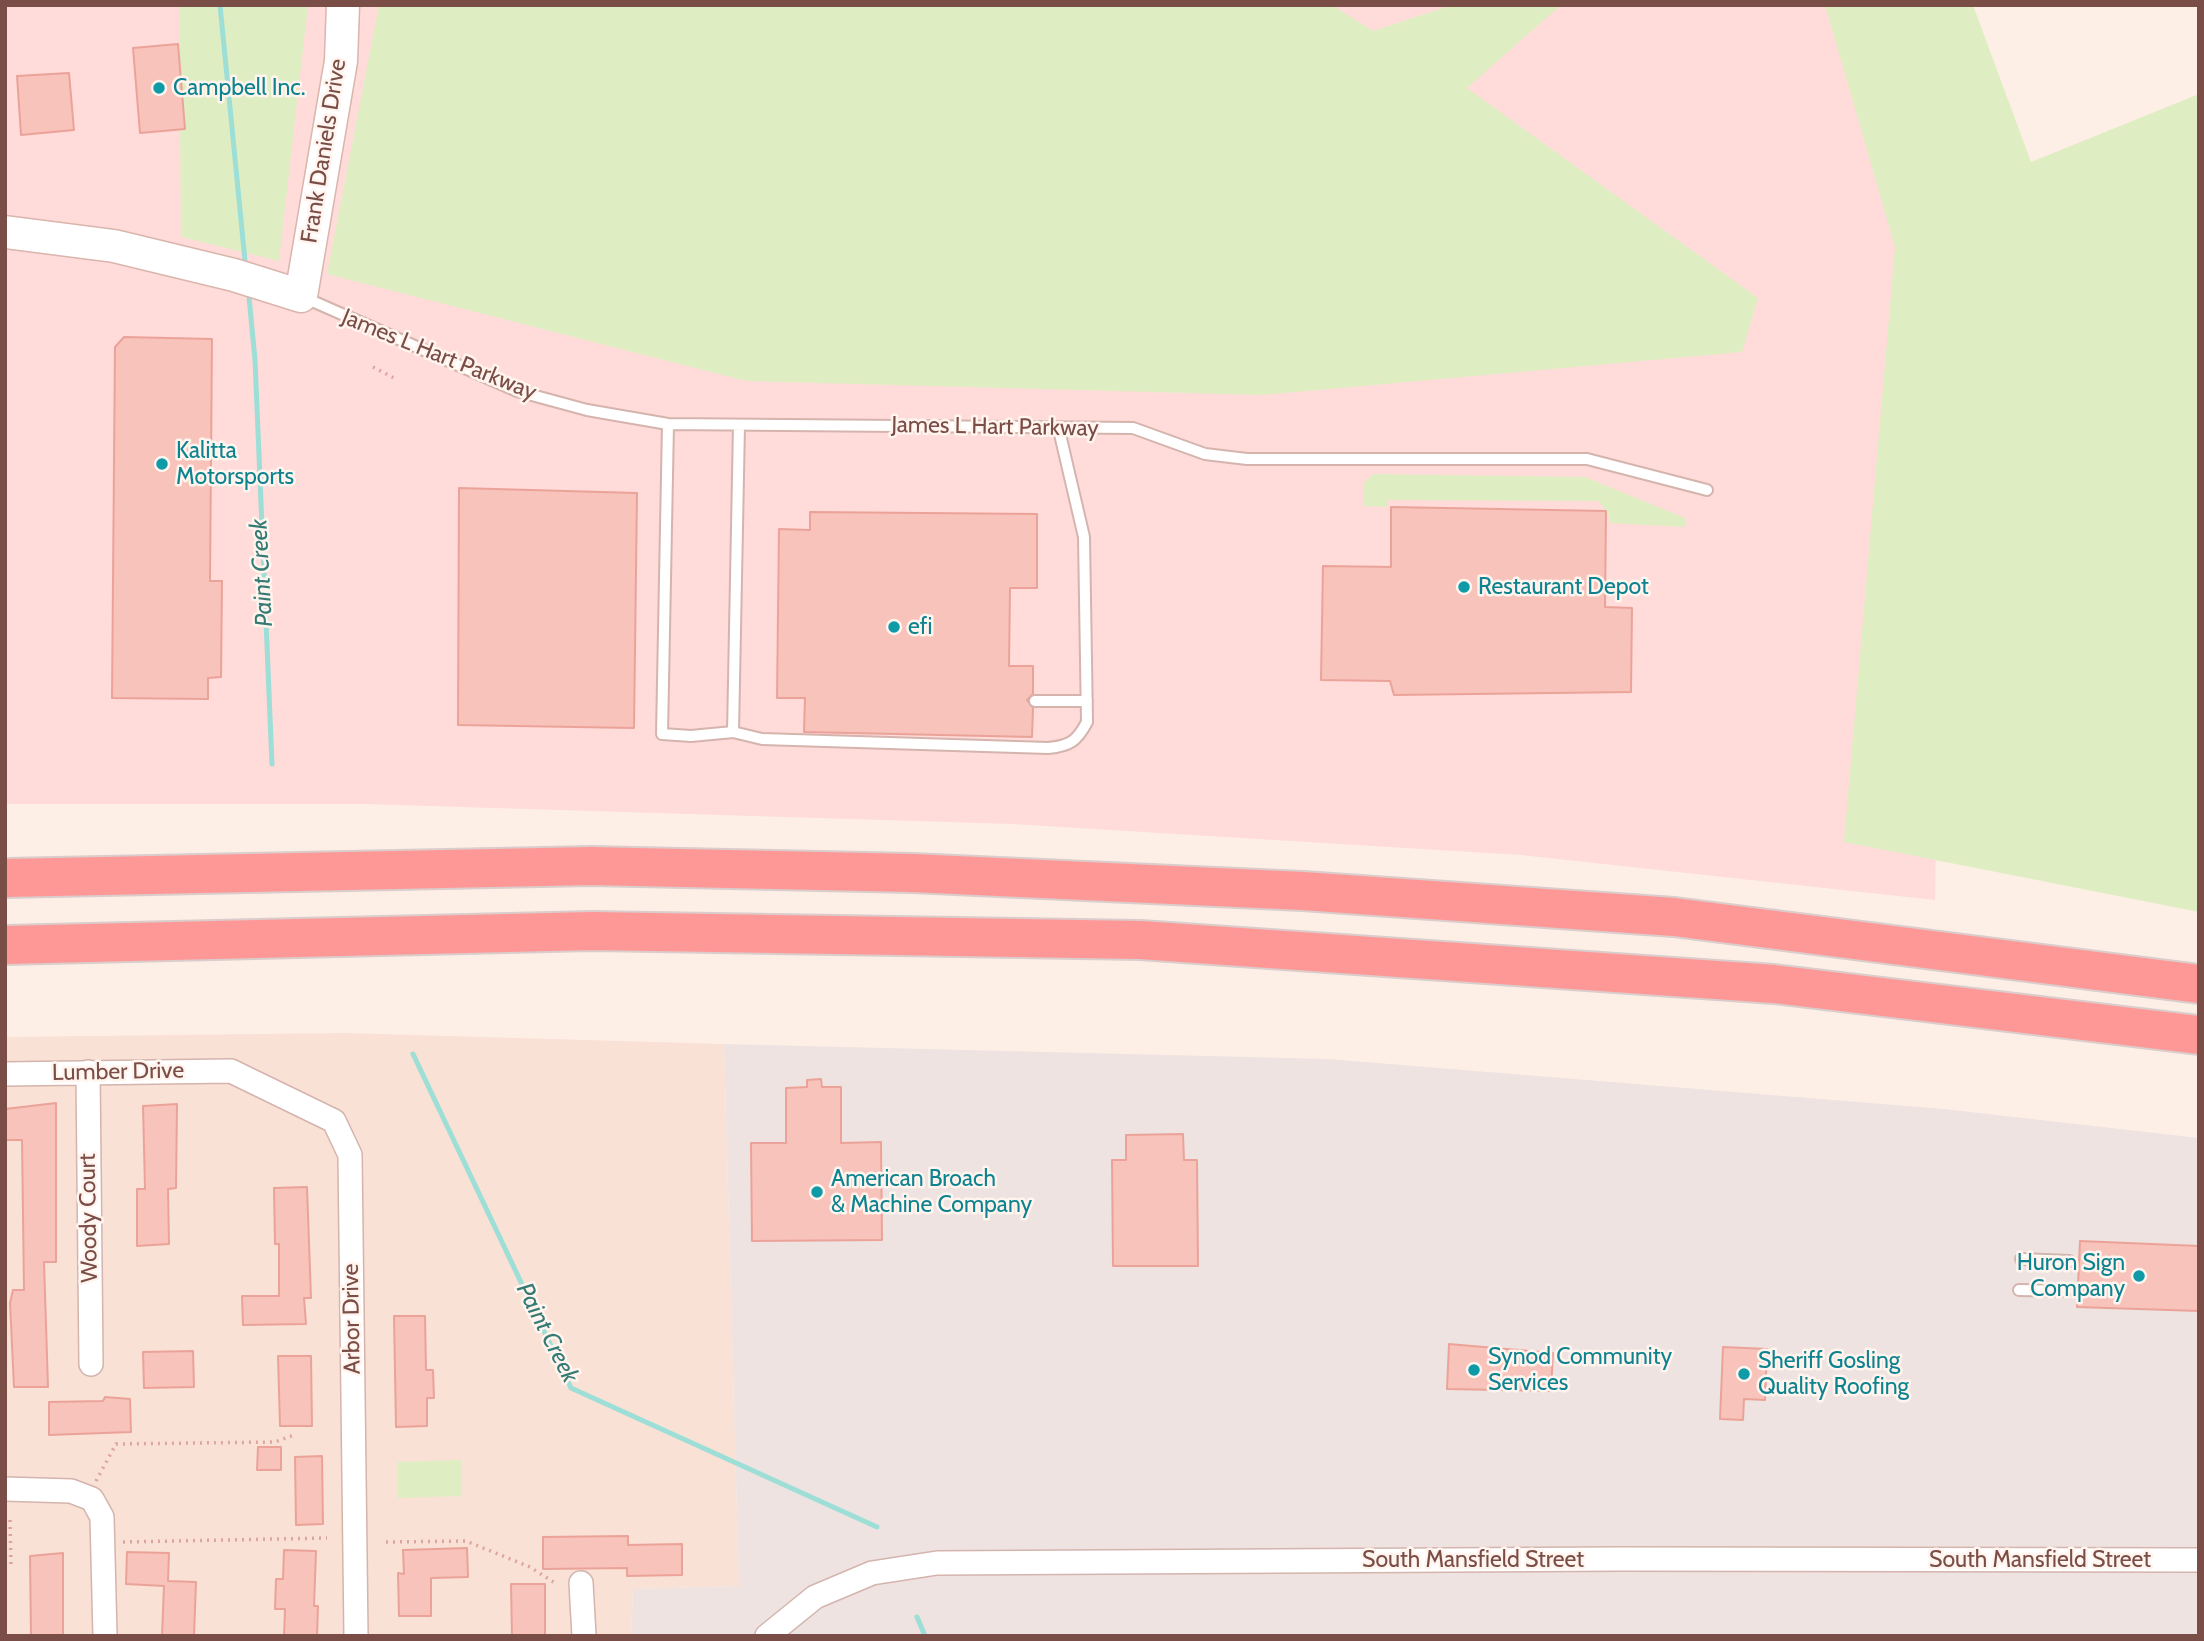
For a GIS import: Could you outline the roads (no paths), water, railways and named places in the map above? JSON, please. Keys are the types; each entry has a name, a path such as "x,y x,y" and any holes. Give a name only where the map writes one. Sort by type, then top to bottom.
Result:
{"highway":[{"path":"5,878 592,866 912,873 1275,890 1674,917 2199,984"},
{"path":"5,944 592,931 1140,940 1774,984 2199,1035"}],"street":[{"name":"Frank Daniels Drive","path":"301,296 341,61 343,5"},
{"name":"James L Hart Parkway","path":"5,232 114,246 233,275 301,296"},
{"name":"Lumber Drive","path":"5,1074 231,1071"},
{"name":"Arbor Drive","path":"231,1071 334,1121 350,1155 356,1636"},
{"name":"Woody Court","path":"88,1073 91,1364"},
{"path":"5,1489 71,1491 92,1499 101,1512 105,1636"},
{"name":"South Mansfield Street","path":"767,1636 815,1597 872,1573 937,1563 1620,1559 2199,1560"},
{"path":"582,1583 584,1636"}],"lane":[{"name":"James L Hart Parkway","path":"301,296 517,390 587,410 668,424 1059,430 1133,428 1205,454 1247,460 1587,459 1707,490"},
{"path":"668,424 662,734 691,736 733,732 762,739 1048,748 1068,746 1079,737 1087,722 1084,537 1059,430"},
{"path":"733,732 739,425"},
{"path":"1035,701 1087,701"},
{"path":"2021,1259 2069,1261"},
{"path":"2019,1290 2066,1291"}],"waterway":[{"name":"Paint Creek","path":"220,5 245,261"},
{"name":"Paint Creek","path":"249,297 255,360 272,764"},
{"name":"Paint Creek","path":"413,1054 571,1388 877,1527"},
{"name":"Paint Creek","path":"917,1617 925,1636"}],"place":[{"name":"Campbell Inc.","path":"159,88"},
{"name":"Kalitta Motorsports","path":"162,464"},
{"name":"Restaurant Depot","path":"1464,587"},
{"name":"efi","path":"894,627"},
{"name":"American Broach & Machine Company","path":"817,1192"},
{"name":"Huron Sign Company","path":"2139,1276"},
{"name":"Synod Community Services","path":"1474,1370"},
{"name":"Sheriff Gosling Quality Roofing","path":"1744,1374"}]}
